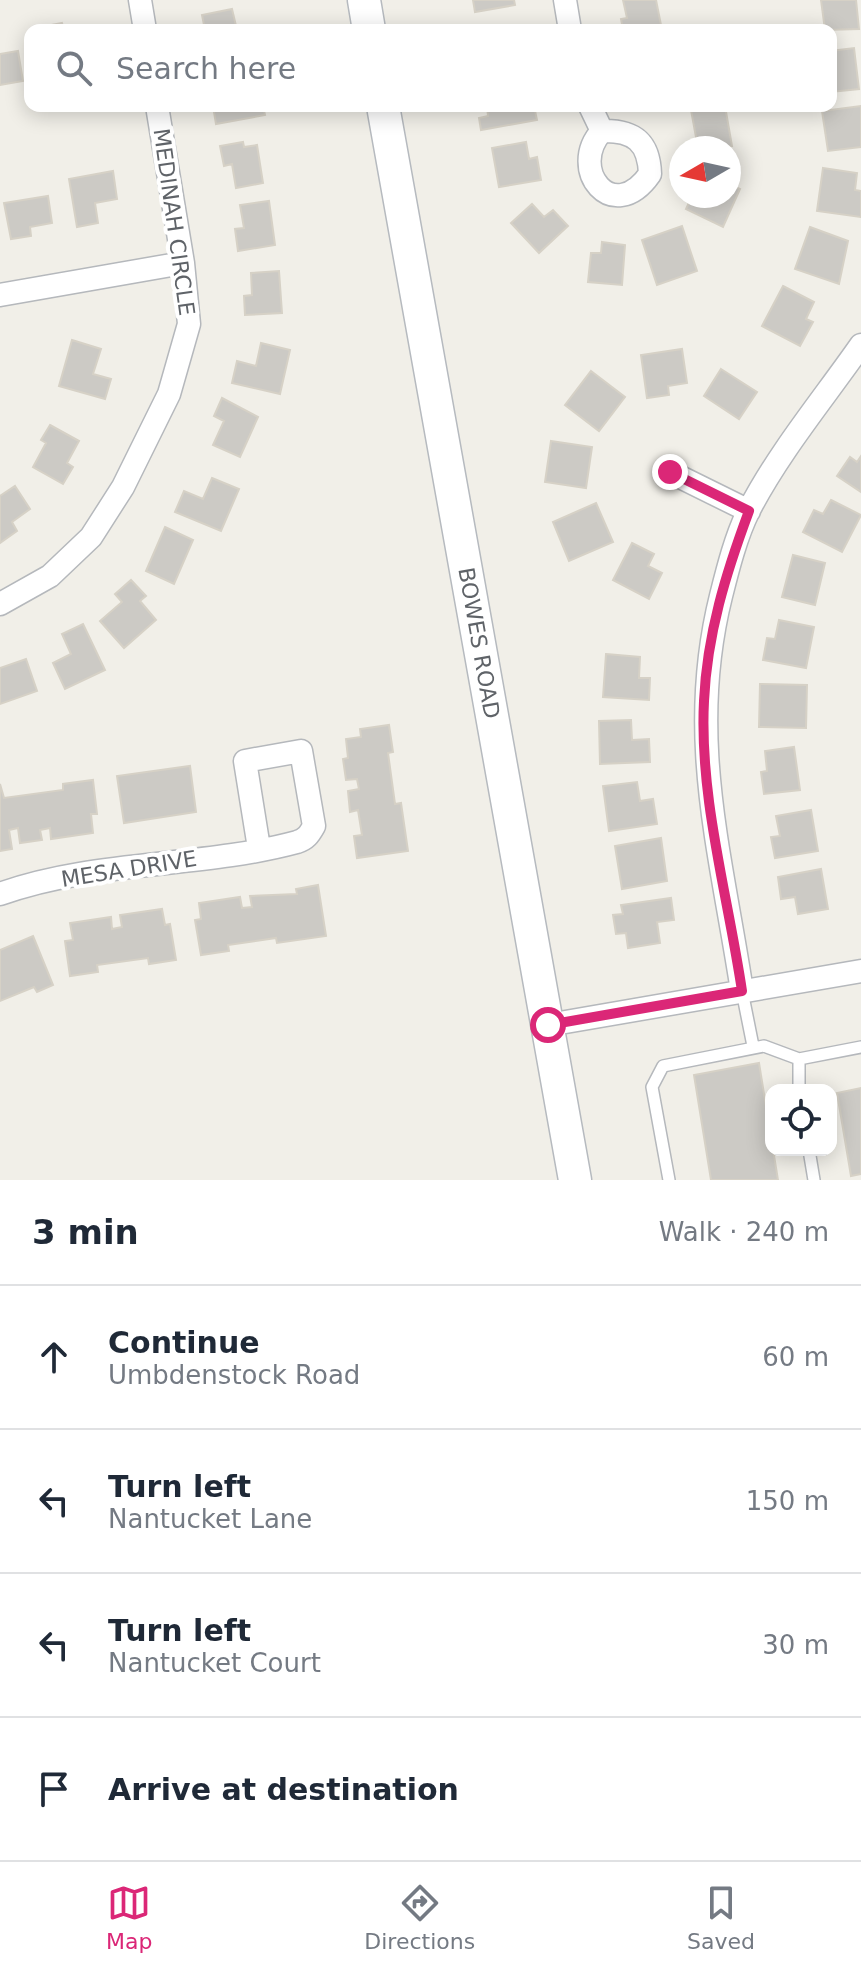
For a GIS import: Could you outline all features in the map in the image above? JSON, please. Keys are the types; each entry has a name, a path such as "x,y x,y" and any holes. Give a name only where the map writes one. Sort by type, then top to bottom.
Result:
{"main road":[{"path":"364,0 368,24"},
{"name":"BOWES ROAD","path":"384,112 575,1180"}],"street":[{"path":"140,0 144,24"},
{"path":"565,0 569,24"},
{"name":"MEDINAH CIRCLE","path":"0,604 30,590 61,567 91,537 123,487 169,394 189,324 183,263 158,112"},
{"path":"593,112 602,131"},
{"path":"0,295 183,263"},
{"path":"742,991 707,777 704,702 710,638 726,573 749,511 861,345"},
{"path":"670,472 749,511"},
{"name":"MESA DRIVE","path":"0,894 22,886 259,848 299,841 309,836 314,826 301,751 245,761 259,848"},
{"path":"548,1025 861,971"}],"lane":[{"path":"742,991 753,1046"},
{"path":"669,1180 652,1087 663,1066 753,1046 775,1047 799,1059 861,1047"},
{"path":"799,1059 799,1084"},
{"path":"810,1156 814,1180"}],"building":[{"path":"473,0 514,0 515,5 475,12"},
{"path":"623,0 656,0 661,24 622,24 621,19 627,18"},
{"path":"821,0 856,0 859,29 837,30 837,24 824,24"},
{"path":"232,9 236,24 204,24 202,15"},
{"path":"854,48 859,89 837,91 837,50"},
{"path":"18,51 23,81 0,85 0,54"},
{"path":"861,106 861,147 828,151 822,112 837,112 837,109"},
{"path":"214,112 264,112 265,115 216,124"},
{"path":"488,112 535,112 537,120 481,130 479,118 488,116"},
{"path":"691,112 726,112 730,136 696,136"},
{"path":"243,142 244,147 257,145 263,183 236,188 232,164 224,166 220,146"},
{"path":"526,142 529,159 537,157 541,180 499,187 492,148"},
{"path":"823,168 857,173 855,190 861,191 861,217 817,211"},
{"path":"113,171 117,199 95,203 98,223 77,227 69,179"},
{"path":"48,196 52,223 30,227 31,236 11,239 4,203"},
{"path":"269,201 275,245 238,251 235,229 244,228 240,205"},
{"path":"532,204 544,217 553,210 568,226 539,253 511,223"},
{"path":"686,208 732,208 723,227"},
{"path":"682,226 697,271 657,285 642,240"},
{"path":"810,227 848,241 839,284 795,269"},
{"path":"602,242 625,245 622,285 588,282 591,253 601,253"},
{"path":"279,271 282,313 245,315 244,296 252,295 251,273"},
{"path":"783,286 814,302 806,319 813,322 800,346 762,326"},
{"path":"72,340 101,349 93,374 111,379 105,399 59,386"},
{"path":"261,343 290,350 280,394 232,383 237,361 256,366"},
{"path":"682,349 687,383 668,386 669,395 647,398 641,355"},
{"path":"721,369 757,392 739,419 704,396"},
{"path":"591,371 625,397 599,431 565,405"},
{"path":"222,398 258,417 240,457 213,445 224,421 214,416"},
{"path":"50,425 79,441 67,463 73,467 63,484 33,467 46,443 41,440"},
{"path":"551,441 592,447 586,488 545,482"},
{"path":"861,456 861,492 837,476 850,457 857,462"},
{"path":"212,478 239,489 221,531 175,512 184,491 203,499"},
{"path":"15,486 30,509 12,522 17,531 0,543 0,496"},
{"path":"831,500 861,515 842,552 803,532 814,510 823,514"},
{"path":"596,503 613,542 569,561 553,522"},
{"path":"165,527 193,540 174,584 146,571"},
{"path":"632,543 654,554 648,566 662,573 649,599 613,580"},
{"path":"793,555 825,563 815,605 782,597"},
{"path":"131,580 146,596 140,601 156,620 124,648 100,621 122,602 115,594"},
{"path":"779,620 814,627 806,668 763,660 767,638 775,639"},
{"path":"83,624 105,670 65,689 53,663 71,654 62,634"},
{"path":"606,654 640,657 639,678 650,678 649,700 603,697"},
{"path":"26,659 37,691 0,704 0,668"},
{"path":"760,684 807,685 806,728 759,727"},
{"path":"631,720 632,740 649,739 650,762 600,764 599,721"},
{"path":"389,725 393,752 388,753 395,804 401,803 408,851 357,858 354,836 362,835 358,810 350,812 348,791 359,789 357,779 346,780 343,759 348,758 346,739 361,737 360,729"},
{"path":"794,747 800,790 764,794 761,772 767,771 765,751"},
{"path":"190,766 196,812 124,823 117,776"},
{"path":"93,780 97,814 91,814 93,833 51,839 50,828 40,830 42,840 20,843 18,828 9,830 12,849 0,851 0,784 4,798 63,790 63,784"},
{"path":"637,782 640,801 653,799 657,824 609,831 603,786"},
{"path":"811,810 818,851 775,858 771,837 780,836 776,816"},
{"path":"661,838 667,881 622,889 615,846"},
{"path":"821,869 828,909 798,914 795,897 781,899 778,877"},
{"path":"318,885 326,936 277,943 276,938 228,945 229,951 201,955 195,920 201,919 199,903 240,897 242,908 252,907 250,896 297,894 296,889"},
{"path":"671,898 674,920 657,922 660,943 628,948 626,933 616,934 613,915 623,914 621,905"},
{"path":"162,909 165,925 170,924 176,960 149,964 148,958 97,965 98,972 70,976 65,941 73,940 70,923 111,917 112,929 122,927 120,915"},
{"path":"33,936 53,985 37,992 34,987 0,1001 0,950"},
{"path":"759,1063 765,1100 765,1156 774,1156 778,1180 711,1180 694,1075"},
{"path":"861,1088 861,1174 851,1176 837,1093"}],"route":[{"path":"548,1025 742,991 707,777 704,702 710,638 726,573 749,511 670,472"}]}
